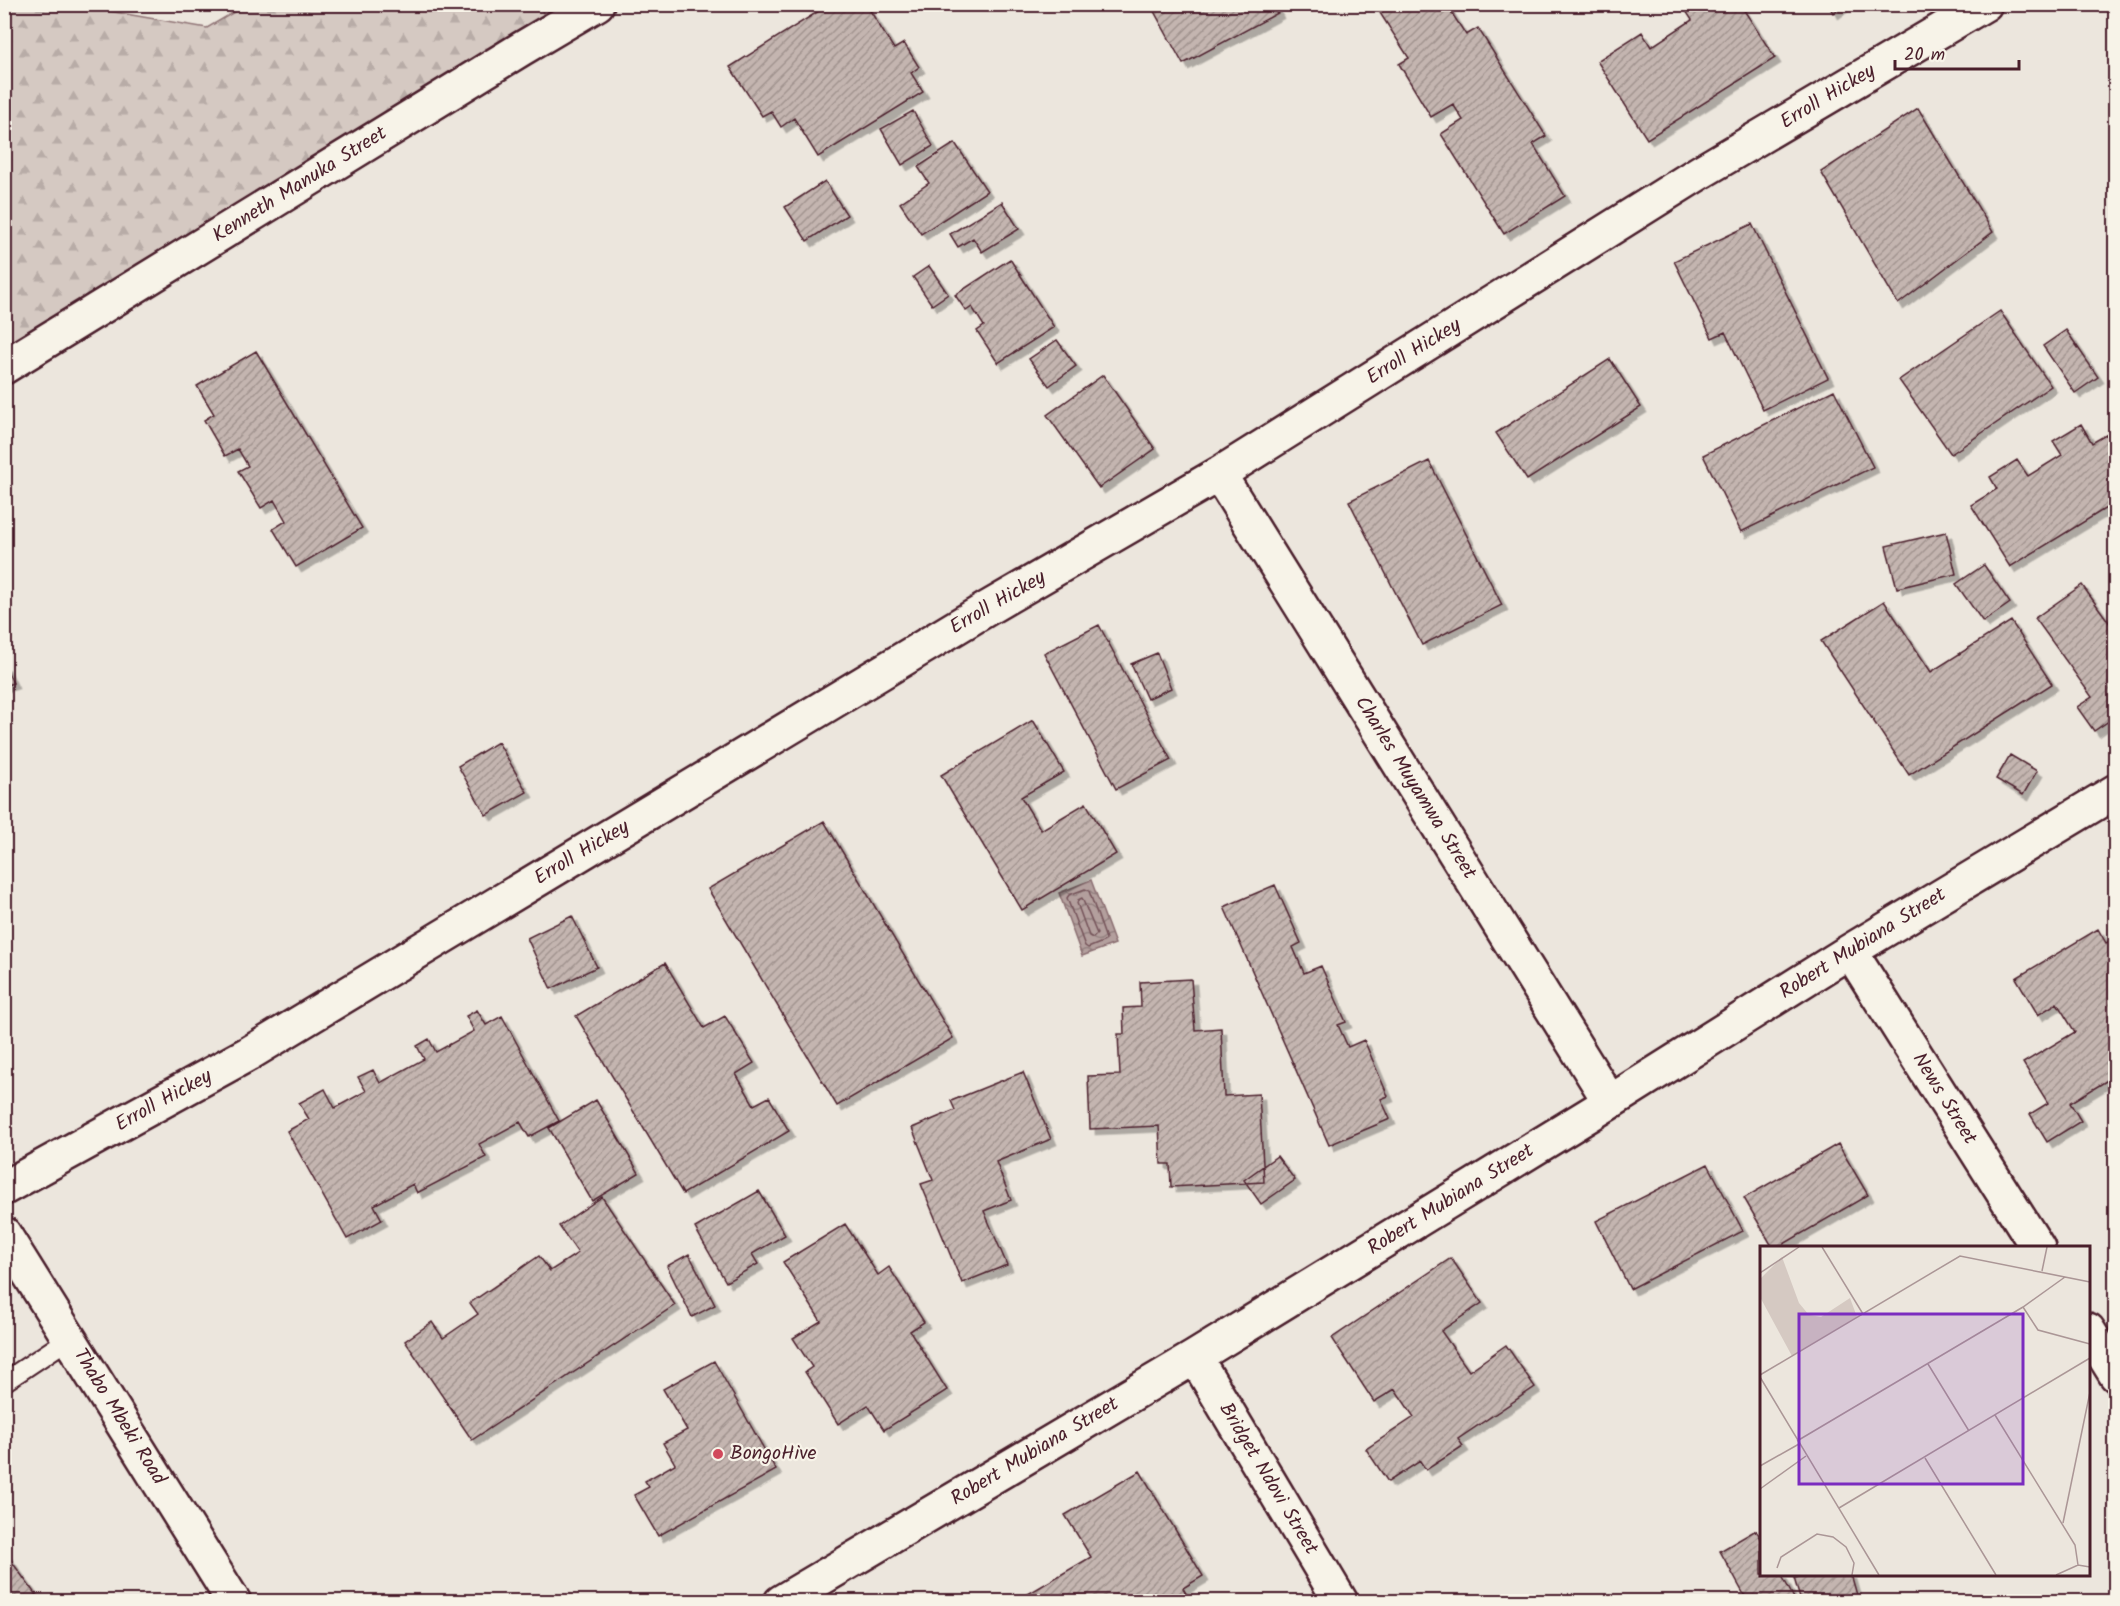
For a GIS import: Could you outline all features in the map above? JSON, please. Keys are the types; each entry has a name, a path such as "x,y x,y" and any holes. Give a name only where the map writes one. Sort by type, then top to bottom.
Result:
{"street":[{"name":"Kenneth Manuka Street","path":"4,367 597,4"},
{"name":"Erroll Hickey","path":"4,1188 248,1054 977,614 1219,474 1700,173 1984,4"},
{"name":"Charles Muyamwa Street","path":"1219,474 1610,1102"},
{"name":"Robert Mubiana Street","path":"781,1602 1196,1357 1850,951 2115,791"},
{"name":"News Street","path":"1850,951 2037,1246"},
{"name":"Thabo Mbeki Road","path":"4,1233 234,1602"},
{"path":"2090,1333 2115,1376"},
{"name":"Bridget Ndovi Street","path":"1196,1357 1341,1602"}],"lane":[{"path":"4,1382 70,1338"}],"green space":[{"path":"5,5 88,5 91,8 207,28 246,5 540,5 549,29 5,357"}],"water":[{"path":"1091,880 1115,944 1082,956 1059,893"}],"building":[{"path":"830,4 866,4 894,49 904,43 919,67 911,73 923,92 818,157 794,118 781,127 771,111 762,116 730,67"},
{"path":"1150,4 1274,4 1278,13 1183,64"},
{"path":"1394,4 1446,4 1466,35 1478,28 1546,136 1533,144 1565,196 1504,234 1441,134 1463,120 1453,104 1431,117 1399,64 1409,58 1380,13"},
{"path":"1689,4 1740,4 1775,58 1647,139 1597,61 1642,32 1651,47 1692,20 1684,8"},
{"path":"1828,4 1845,4 1833,13"},
{"path":"1918,108 1993,232 1898,304 1821,172"},
{"path":"913,111 933,146 902,165 881,129"},
{"path":"955,143 987,191 921,234 900,203 929,183 918,167"},
{"path":"825,181 847,215 807,241 785,207"},
{"path":"1002,202 1019,229 982,252 973,238 958,247 950,234"},
{"path":"1752,224 1828,378 1763,410 1725,332 1712,338 1674,261"},
{"path":"1010,259 1054,327 998,363 977,331 984,326 972,307 966,311 955,295"},
{"path":"929,266 948,294 932,305 913,277"},
{"path":"2000,311 2051,386 1951,454 1899,380"},
{"path":"2066,330 2098,377 2075,393 2043,346"},
{"path":"1057,340 1076,366 1049,386 1029,359"},
{"path":"256,351 362,528 296,567 273,529 286,521 274,500 261,508 238,471 248,466 238,449 225,456 204,420 214,414 197,386"},
{"path":"1610,359 1641,407 1527,480 1496,433"},
{"path":"1103,375 1155,449 1099,488 1047,415"},
{"path":"1834,390 1873,467 1741,532 1703,455"},
{"path":"2081,424 2092,443 2116,429 2116,502 2010,567 1971,505 1997,489 1990,477 2017,460 2028,476 2062,455 2053,441"},
{"path":"1429,461 1502,605 1422,645 1349,501"},
{"path":"1946,532 1956,574 1897,588 1886,546"},
{"path":"1984,565 2010,603 1983,622 1956,584"},
{"path":"2082,585 2116,632 2116,716 2094,731 2077,707 2092,697 2035,618"},
{"path":"1884,601 1931,672 2011,621 2052,684 1909,775 1821,641"},
{"path":"1099,625 1171,760 1116,789 1044,653"},
{"path":"1157,653 1171,688 1147,699 1131,664"},
{"path":"4,664 13,683 4,686"},
{"path":"1033,720 1064,772 1021,797 1041,830 1086,803 1116,854 1022,910 941,775"},
{"path":"498,742 527,792 486,815 458,766"},
{"path":"2010,755 2037,771 2023,795 1996,779"},
{"path":"824,821 953,1038 837,1106 708,889"},
{"path":"1275,885 1301,943 1293,947 1304,973 1321,966 1346,1022 1338,1025 1348,1047 1364,1040 1388,1096 1381,1099 1390,1119 1329,1145 1224,907"},
{"path":"572,916 597,967 551,989 527,938"},
{"path":"2098,929 2106,943 2116,938 2116,1075 2070,1103 2081,1121 2047,1142 2030,1114 2048,1103 2023,1063 2075,1032 2057,1003 2038,1015 2016,978"},
{"path":"665,963 704,1028 725,1016 754,1063 736,1074 754,1105 769,1097 789,1131 683,1194 576,1016"},
{"path":"1191,979 1195,1030 1221,1028 1224,1096 1259,1094 1264,1182 1171,1187 1170,1164 1161,1164 1159,1126 1090,1129 1088,1076 1120,1075 1118,1034 1124,1034 1123,1008 1141,1007 1140,982"},
{"path":"477,1010 486,1025 502,1016 559,1121 529,1137 520,1122 479,1144 486,1157 417,1193 413,1184 374,1205 382,1220 347,1239 287,1131 309,1119 299,1103 325,1089 335,1108 366,1091 358,1077 373,1070 380,1083 424,1059 417,1046 429,1039 436,1052 474,1031 466,1016"},
{"path":"1023,1072 1051,1139 996,1162 1011,1200 984,1211 1007,1265 962,1283 921,1184 933,1180 912,1128 955,1110 951,1101"},
{"path":"596,1100 639,1173 592,1201 549,1128"},
{"path":"1838,1144 1868,1195 1780,1246 1772,1246 1744,1198"},
{"path":"1277,1156 1295,1180 1261,1204 1244,1180"},
{"path":"1708,1164 1743,1231 1630,1289 1596,1221"},
{"path":"759,1191 785,1235 752,1254 758,1264 726,1282 695,1228"},
{"path":"602,1197 675,1305 472,1440 405,1341 432,1322 443,1338 478,1314 470,1303 539,1256 550,1271 578,1253 559,1226"},
{"path":"845,1224 878,1275 889,1267 924,1322 910,1331 947,1390 884,1430 868,1405 838,1424 805,1372 812,1367 793,1338 821,1321 783,1262"},
{"path":"689,1254 715,1305 692,1317 667,1266"},
{"path":"1451,1258 1482,1303 1441,1331 1469,1371 1506,1345 1535,1387 1458,1439 1463,1446 1426,1470 1420,1461 1388,1482 1366,1449 1414,1417 1395,1389 1374,1402 1332,1338"},
{"name":"BongoHive","path":"714,1361 776,1470 658,1536 634,1495 649,1487 645,1481 675,1464 663,1443 687,1430 663,1389"},
{"path":"1140,1471 1203,1576 1183,1588 1191,1602 1129,1602 1124,1595 1113,1602 1032,1602 1028,1594 1091,1557 1065,1515"},
{"path":"1756,1530 1760,1537 1760,1576 1782,1576 1796,1602 1748,1602 1720,1551"},
{"path":"4,1551 7,1555 41,1602 4,1602"},
{"path":"1852,1576 1859,1602 1801,1602 1794,1578"}],"place":[{"name":"BongoHive","path":"718,1454"}]}
